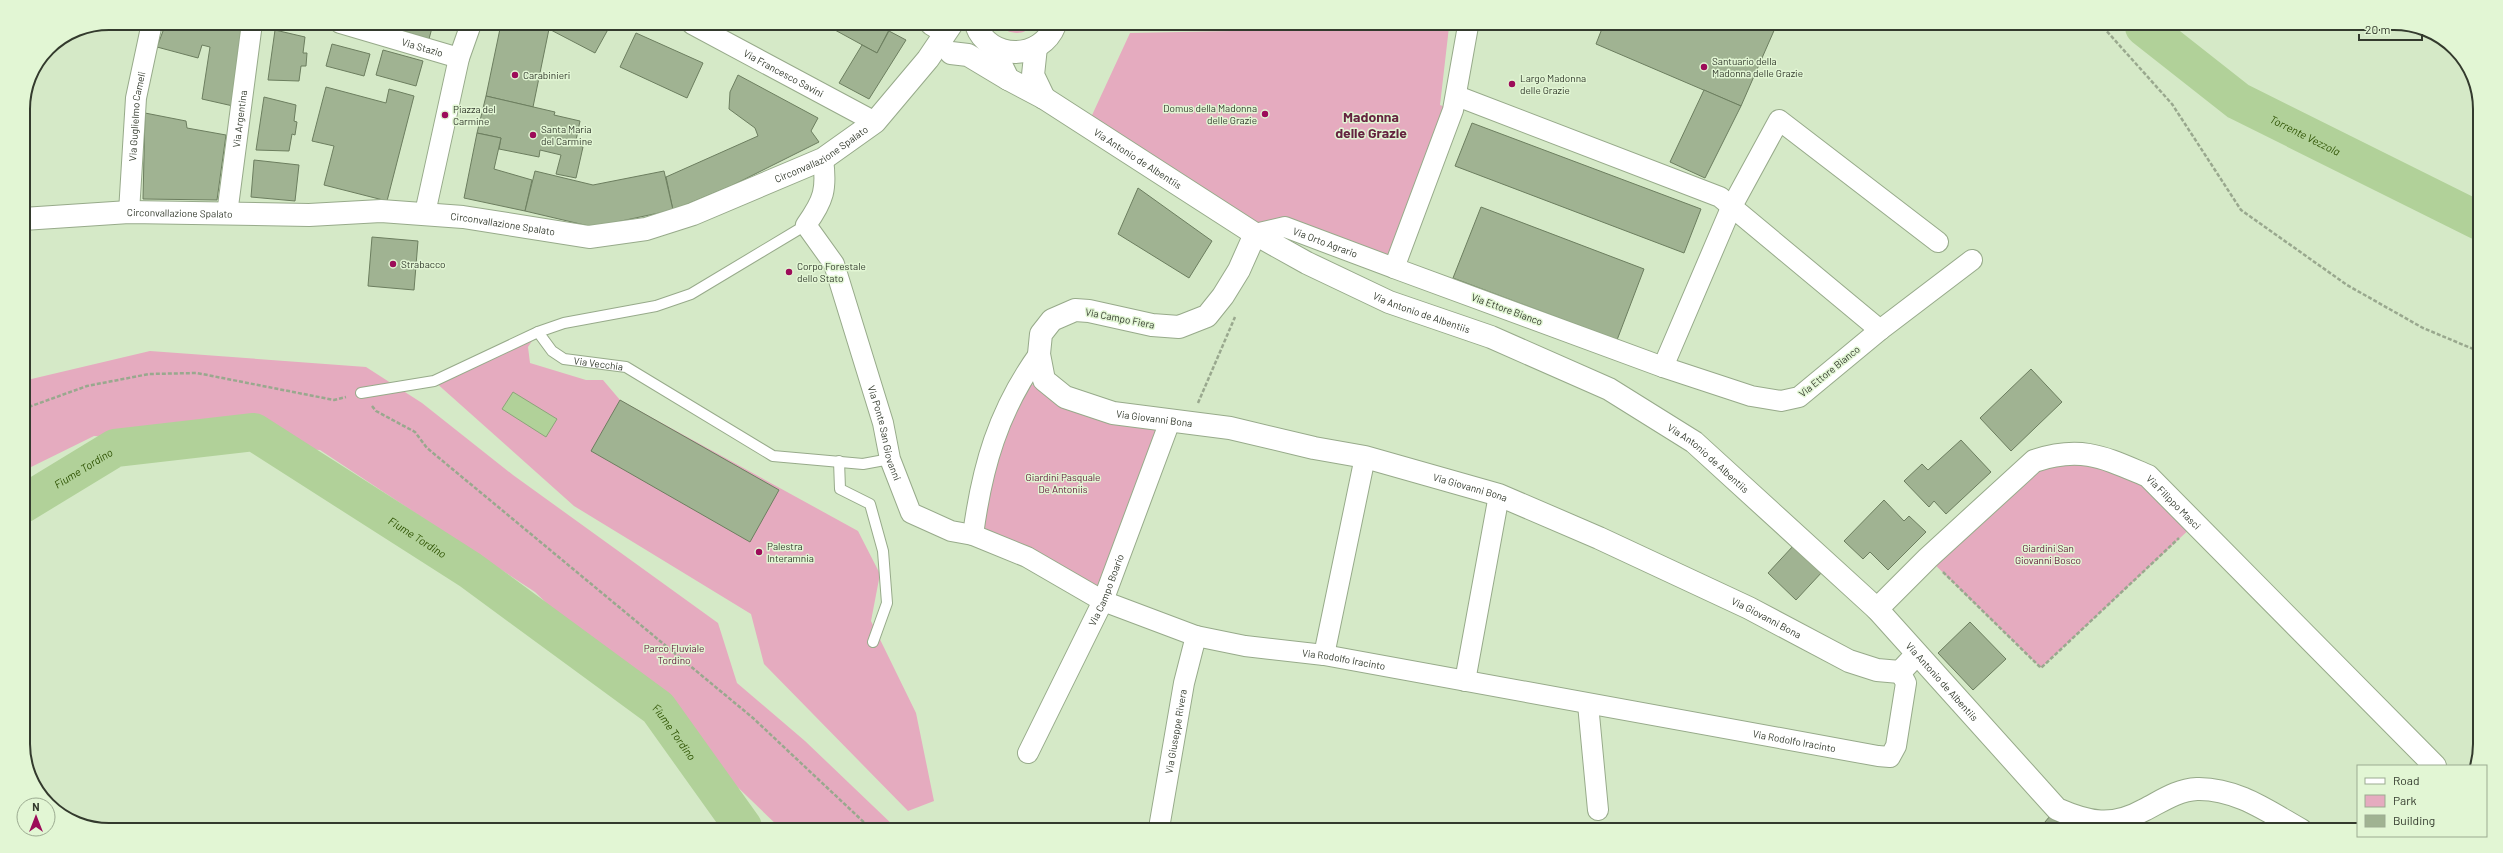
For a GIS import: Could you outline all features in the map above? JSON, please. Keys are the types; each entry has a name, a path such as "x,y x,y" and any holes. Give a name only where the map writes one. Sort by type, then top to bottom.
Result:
{"main road":[{"name":"Circonvallazione Spalato","path":"30,219 129,212 309,215 382,211 425,213 589,237 646,229 693,214 823,159 875,122 928,59 941,30"},
{"path":"983,36 1014,52 1036,47 1048,37 1052,30"},
{"path":"928,59 951,53 983,36"},
{"path":"983,36 1008,79"},
{"path":"1036,47 1033,75 1044,98"},
{"name":"Via Antonio de Albentiis","path":"951,53 968,55 1044,98 1255,234 1307,263 1389,302 1492,337 1609,389 1694,442 1877,609 2058,809 2084,821 2114,822 2142,811 2171,795 2197,789 2220,791 2248,800 2289,823"},
{"name":"Via Campo Fiera","path":"1039,354 1041,334 1052,320 1075,310 1089,311 1169,327 1179,327 1207,316 1223,296 1239,270 1255,234"},
{"name":"Via Giovanni Bona","path":"1039,354 1044,380 1064,397 1113,413 1230,428 1314,448 1365,457 1499,495 1599,538 1749,608 1849,661 1877,670 1900,672"},
{"name":"Via Filippo Masci","path":"1877,609 1928,558 2034,461 2051,456 2090,454 2148,476 2434,765"},
{"path":"1900,672 1917,654"}],"street":[{"name":"Via Guglielmo Cameli","path":"129,212 136,98 151,30"},
{"name":"Via Argentina","path":"228,214 251,30"},
{"name":"Via Stazio","path":"364,30 459,58"},
{"path":"425,213 459,58 469,30"},
{"name":"Via Francesco Savini","path":"703,30 875,122"},
{"path":"1394,268 1457,96 1467,30"},
{"path":"1457,96 1720,197 1731,208 1880,330"},
{"path":"1663,367 1731,208 1779,120 1938,242"},
{"path":"806,224 824,195 825,177 823,159"},
{"name":"Via Ponte San Giovanni","path":"806,224 834,264 883,423 890,459 910,513 951,531 973,536 1026,557 1102,601"},
{"name":"Via Orto Agrario","path":"1255,234 1285,227 1394,268"},
{"name":"Via Ettore Bianco","path":"1394,268 1663,367 1751,396 1781,401 1799,397 1880,330 1972,260"},
{"path":"973,536 986,462 1020,380 1039,354"},
{"name":"Via Campo Boario","path":"1028,752 1102,601 1180,422"},
{"path":"1324,655 1365,457"},
{"path":"1465,681 1499,495"},
{"name":"Via Rodolfo Iracinto","path":"1102,601 1196,636 1245,646 1324,655 1588,704 1890,757 1896,746 1906,682 1900,672"},
{"name":"Via Giuseppe Rivera","path":"1160,823 1184,683 1196,636"},
{"path":"1588,704 1598,810"}],"lane":[{"path":"361,393 434,381 538,332 564,323 656,306 691,294 806,224"},
{"name":"Via Vecchia","path":"538,332 552,351 564,359 626,367 773,456 839,460 863,464 890,459"},
{"path":"839,460 840,489 870,504 883,551 887,603 872,642"}],"path":[{"path":"2106,30 2172,104 2241,210 2347,285 2423,328 2473,349"},
{"path":"1180,422 1238,312"},
{"path":"30,406 87,386 149,374 197,373 334,400 361,393 376,411 415,432 427,448 753,718 865,823"},
{"path":"1928,558 2041,668 2195,524"}],"green space":[{"path":"1006,30 1027,30 1020,33"},
{"path":"1290,30 1449,30 1440,105 1453,110 1394,268 1285,227 1255,234 1087,126 1130,33"},
{"name":"Palestra Interamnia","path":"538,332 528,347 530,363 586,380 603,380 620,400 858,531 880,574 871,621 916,713 934,801 908,811 764,664 751,614 574,506 434,381"},
{"name":"Parco Fluviale Tordino","path":"150,351 366,367 422,403 513,475 718,623 737,683 805,741 891,823 775,823 535,592 320,450 94,436 30,468 30,379"},
{"name":"Giardini Pasquale De Antoniis","path":"1020,380 1086,405 1170,421 1103,601 973,535"},
{"name":"Giardini San Giovanni Bosco","path":"2108,459 2195,524 2041,668 1928,558 2034,461"}],"shaded area":[{"path":"513,392 557,419 546,437 502,409"}],"building":[{"path":"163,30 242,30 233,106 202,99 210,47 202,45 198,58 157,47"},
{"path":"275,30 305,37 303,53 307,53 306,66 301,66 299,81 268,80"},
{"path":"400,30 431,30 429,39"},
{"name":"Carabinieri","path":"500,30 549,30 533,107 486,96"},
{"name":"Carabinieri","path":"551,30 608,30 595,53"},
{"path":"835,30 889,30 877,53"},
{"name":"Santuario della Madonna delle Grazie","path":"1601,30 1774,30 1741,106 1596,44"},
{"path":"889,31 906,40 869,99 839,83 862,45 877,53"},
{"path":"636,33 703,63 687,98 620,67"},
{"path":"332,44 370,54 364,76 326,66"},
{"path":"383,50 423,61 416,86 376,75"},
{"path":"738,75 818,118 811,131 819,142 733,185 673,210 666,177 758,136 755,128 729,109 730,92"},
{"path":"326,87 386,103 389,89 414,96 387,201 324,185 334,146 312,141"},
{"path":"1704,90 1741,106 1705,178 1670,162"},
{"name":"Santa Maria del Carmine","path":"486,96 555,112 554,115 580,121 575,145 583,147 576,178 556,174 561,155 540,150 539,157 499,149 501,138 477,133"},
{"path":"264,97 296,105 294,121 297,122 295,135 292,134 289,151 256,150"},
{"path":"145,113 186,121 187,128 226,135 217,200 143,199"},
{"path":"1472,123 1701,209 1684,253 1455,166"},
{"path":"477,133 501,138 494,169 532,180 525,211 464,198"},
{"path":"254,160 299,165 295,201 251,197"},
{"path":"535,171 593,185 664,171 673,210 593,227 525,211"},
{"path":"1138,188 1212,241 1189,278 1118,234"},
{"path":"1481,207 1644,269 1617,340 1453,278"},
{"name":"Strabacco","path":"372,237 418,241 414,290 368,286"},
{"path":"2031,369 2062,402 2011,451 1980,418"},
{"path":"620,400 779,490 750,542 591,451"},
{"path":"1961,440 1991,472 1946,514 1934,501 1929,507 1904,481 1922,464 1928,470"},
{"path":"1884,500 1904,521 1909,516 1926,532 1888,570 1870,552 1863,559 1844,541"},
{"path":"1794,545 1823,571 1796,600 1768,573"},
{"path":"1970,622 2006,659 1973,690 1938,653"},
{"path":"2050,816 2059,823 2044,823"}],"waterway":[{"name":"Torrente Vezzola","path":"2148,30 2238,101 2473,218"},
{"name":"Fiume Tordino","path":"30,500 115,448 254,432 470,570 658,708 740,823"}],"place":[{"name":"Santuario della Madonna delle Grazie","path":"1704,67"},
{"name":"Carabinieri","path":"515,75"},
{"name":"Largo Madonna delle Grazie","path":"1512,84"},
{"name":"Domus della Madonna delle Grazie","path":"1265,114"},
{"name":"Piazza del Carmine","path":"445,115"},
{"name":"Santa Maria del Carmine","path":"533,135"},
{"name":"Strabacco","path":"393,264"},
{"name":"Corpo Forestale dello Stato","path":"789,272"},
{"name":"Palestra Interamnia","path":"759,552"}],"district":[{"name":"Madonna delle Grazie","path":"1371,124"}]}
